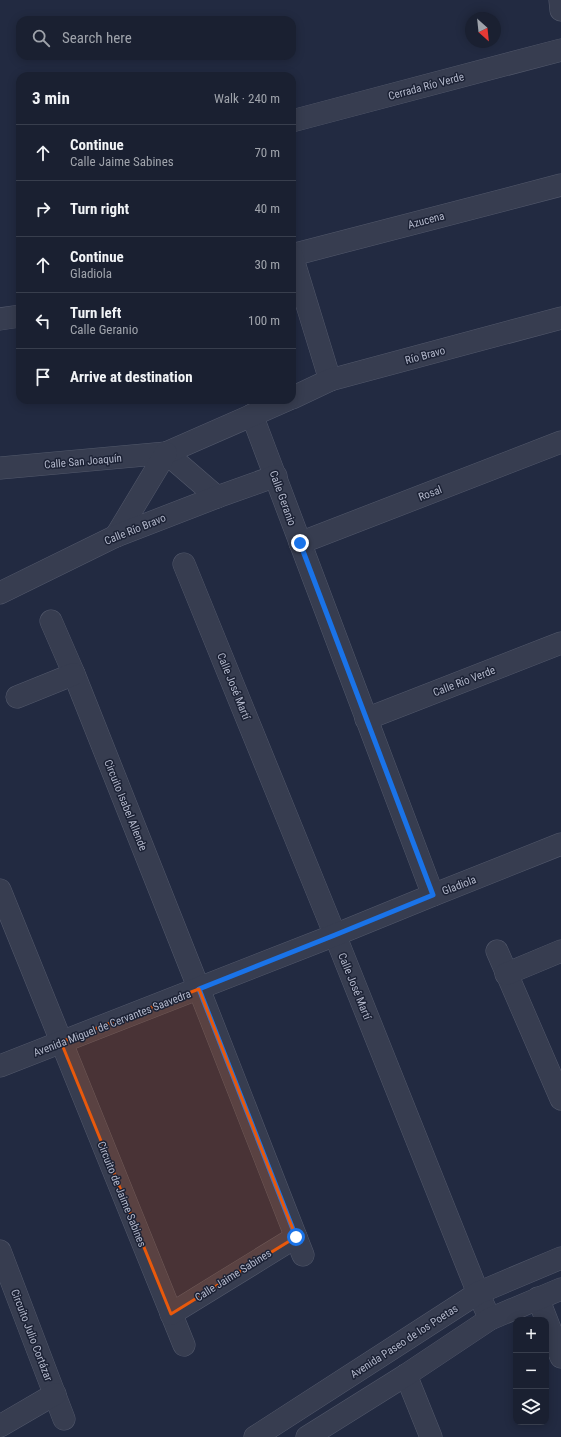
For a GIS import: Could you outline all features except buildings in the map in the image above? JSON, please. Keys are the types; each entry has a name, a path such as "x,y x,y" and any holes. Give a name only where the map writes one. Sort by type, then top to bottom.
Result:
{"street":[{"name":"Cerrada Río Verde","path":"296,120 561,50"},
{"name":"Azucena","path":"296,255 561,185"},
{"path":"296,269 330,380"},
{"path":"0,319 16,317"},
{"name":"Río Bravo","path":"296,396 330,380 561,318"},
{"path":"116,536 166,453 277,404"},
{"name":"Calle Geranio","path":"252,415 433,895"},
{"name":"Rosal","path":"300,543 561,442"},
{"path":"166,453 217,497"},
{"name":"Calle San Joaquín","path":"0,468 166,453"},
{"name":"Calle Río Bravo","path":"0,593 116,536 276,476"},
{"name":"Calle José Martí","path":"184,564 335,935 478,1294 490,1319"},
{"name":"Circuito Isabel Allende","path":"51,621 74,674 199,989"},
{"name":"Calle Río Verde","path":"366,719 561,643"},
{"path":"17,697 74,674"},
{"name":"Gladiola","path":"335,935 561,844"},
{"path":"0,890 60,1042"},
{"name":"Avenida Miguel de Cervantes Saavedra","path":"0,1066 335,935"},
{"path":"497,951 561,1099"},
{"path":"506,974 561,951"},
{"name":"Calle Jaime Sabines","path":"171,1314 299,1246 199,989"},
{"name":"Circuito de Jaime Sabines","path":"60,1042 184,1345"},
{"name":"Circuito Julio Cortázar","path":"0,1251 64,1419"},
{"name":"Avenida Paseo de los Poetas","path":"255,1437 478,1294 561,1258"},
{"path":"307,1437 406,1375 490,1319 561,1289"},
{"path":"538,1298 561,1357"},
{"path":"406,1375 431,1437"},
{"path":"0,1426 55,1394"}],"highlighted area":[{"path":"199,989 296,1237 171,1314 61,1042"}],"route":[{"path":"296,1237 199,989 433,895 300,543"}]}
